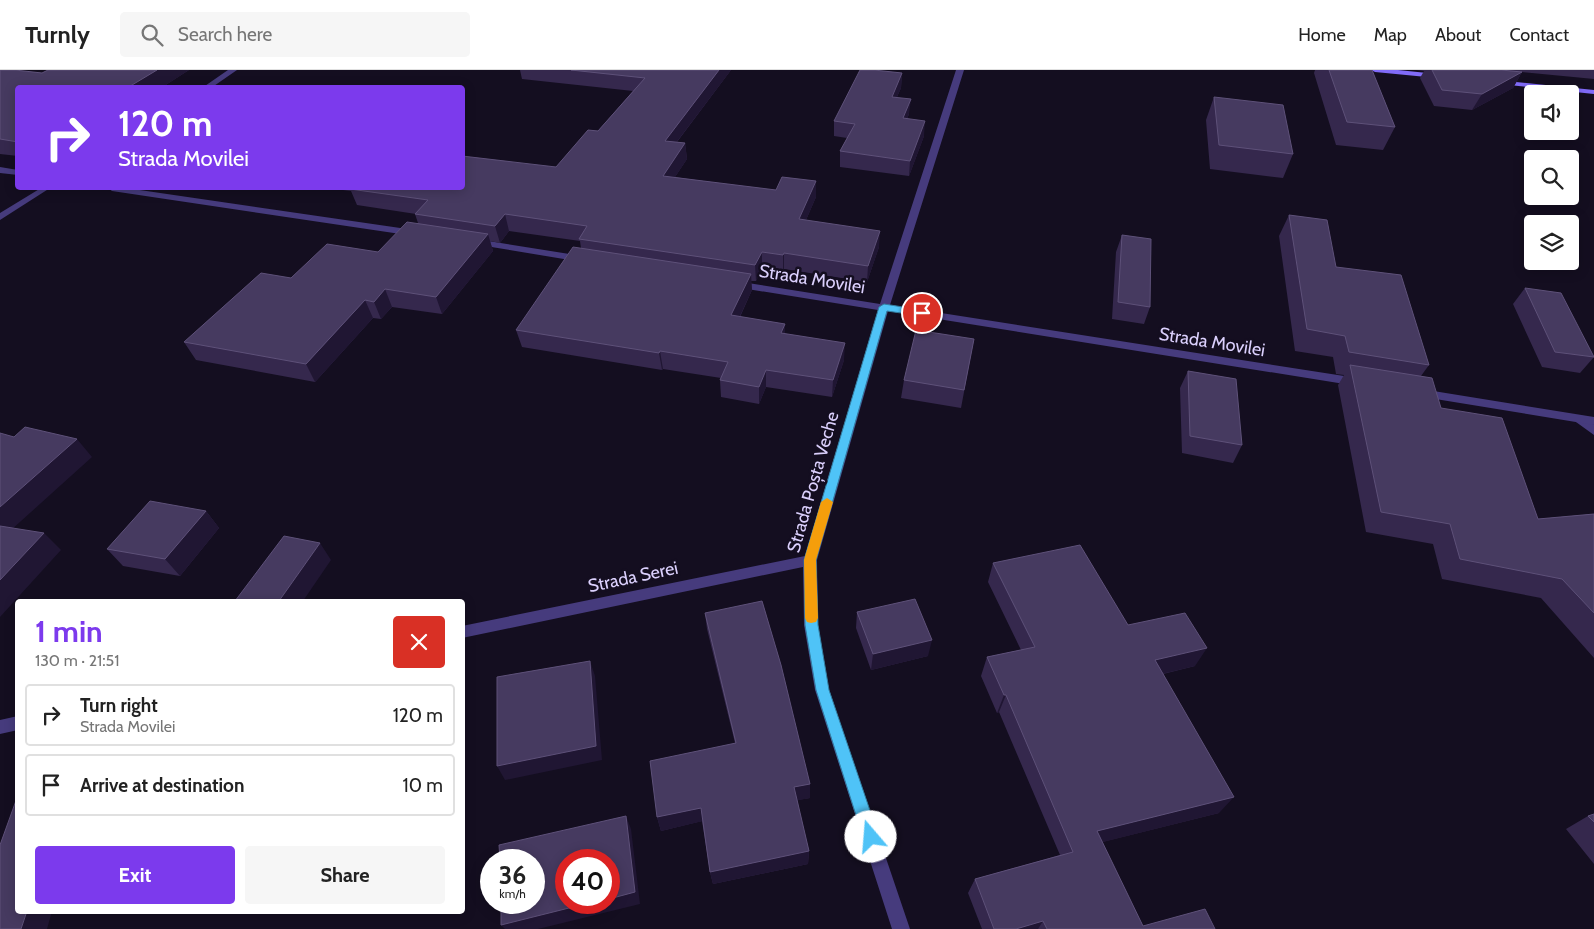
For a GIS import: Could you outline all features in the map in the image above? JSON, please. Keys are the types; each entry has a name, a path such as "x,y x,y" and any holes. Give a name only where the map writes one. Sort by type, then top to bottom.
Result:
{"main road":[{"path":"1375,70 1443,74"},
{"path":"1491,82 1594,92"}],"street":[{"path":"210,85 233,70"},
{"name":"Strada Poșta Veche","path":"902,929 822,690 812,625 810,560 884,307 960,70"},
{"path":"0,170 15,172"},
{"path":"0,217 43,190"},
{"path":"125,190 426,235"},
{"path":"465,241 592,261"},
{"name":"Strada Movilei","path":"728,282 1363,383"},
{"path":"1412,391 1594,421"},
{"path":"1580,419 1594,431"},
{"name":"Strada Serei","path":"465,631 810,560"},
{"path":"0,727 15,724"}],"building":[{"path":"0,70 42,73 48,70 157,70 132,85 15,85 15,142 0,139"},
{"path":"571,70 719,70 665,141 685,143 663,176 776,190 782,177 816,181 799,219 880,231 868,266 784,253 783,255 762,252 755,265 579,239 587,226 505,214 495,226 415,214 428,200 357,190 465,190 465,156 556,167 588,130 598,131 645,78"},
{"path":"860,70 902,73 892,97 911,99 903,118 925,121 910,161 840,151 855,124 834,121"},
{"path":"1329,70 1372,70 1395,127 1347,122"},
{"path":"1432,70 1501,70 1522,72 1482,94 1442,90"},
{"path":"1214,97 1283,105 1293,154 1219,145"},
{"path":"1289,215 1327,220 1336,267 1401,275 1429,365 1349,352 1345,336 1307,329"},
{"path":"407,222 488,234 436,297 385,289 374,302 365,300 306,364 184,342 261,273 291,278 327,244 378,252"},
{"path":"1122,235 1151,239 1150,307 1118,302"},
{"path":"573,247 751,274 731,315 785,324 781,333 845,343 833,380 766,370 759,387 720,380 728,362 516,330"},
{"path":"1525,288 1561,293 1594,357 1555,352"},
{"path":"916,330 974,339 964,390 904,380"},
{"path":"1350,365 1432,378 1441,408 1502,418 1538,519 1594,514 1594,613 1562,579 1460,559 1450,524 1381,512"},
{"path":"1188,371 1236,379 1242,445 1190,436"},
{"path":"25,427 77,439 0,507 0,433 14,437"},
{"path":"150,501 206,511 165,559 107,549"},
{"path":"0,526 44,533 0,580"},
{"path":"284,536 320,543 280,599 237,599"},
{"path":"1080,545 1128,625 1185,613 1207,648 1155,660 1234,797 1097,831 1143,926 1205,909 1215,929 1047,929 1043,921 1016,929 994,929 975,879 1073,852 1006,695 1004,695 987,657 1035,647 993,563"},
{"path":"915,599 932,640 873,654 857,612"},
{"path":"762,601 781,665 810,784 794,787 809,851 710,872 701,808 657,817 650,761 736,743 705,613"},
{"path":"590,661 596,746 497,766 497,677"},
{"path":"15,803 15,914 26,914 21,929 0,929 0,845"},
{"path":"1594,814 1594,822 1588,816"},
{"path":"626,816 635,892 620,896 620,849 555,849 555,912 545,914 545,849 499,849 499,845"},
{"path":"501,914 545,914 501,925"}],"slow traffic":[{"path":"811,618 810,560 827,502"}],"route":[{"path":"871,837 822,690 812,625 810,560 884,307 922,313"}]}
